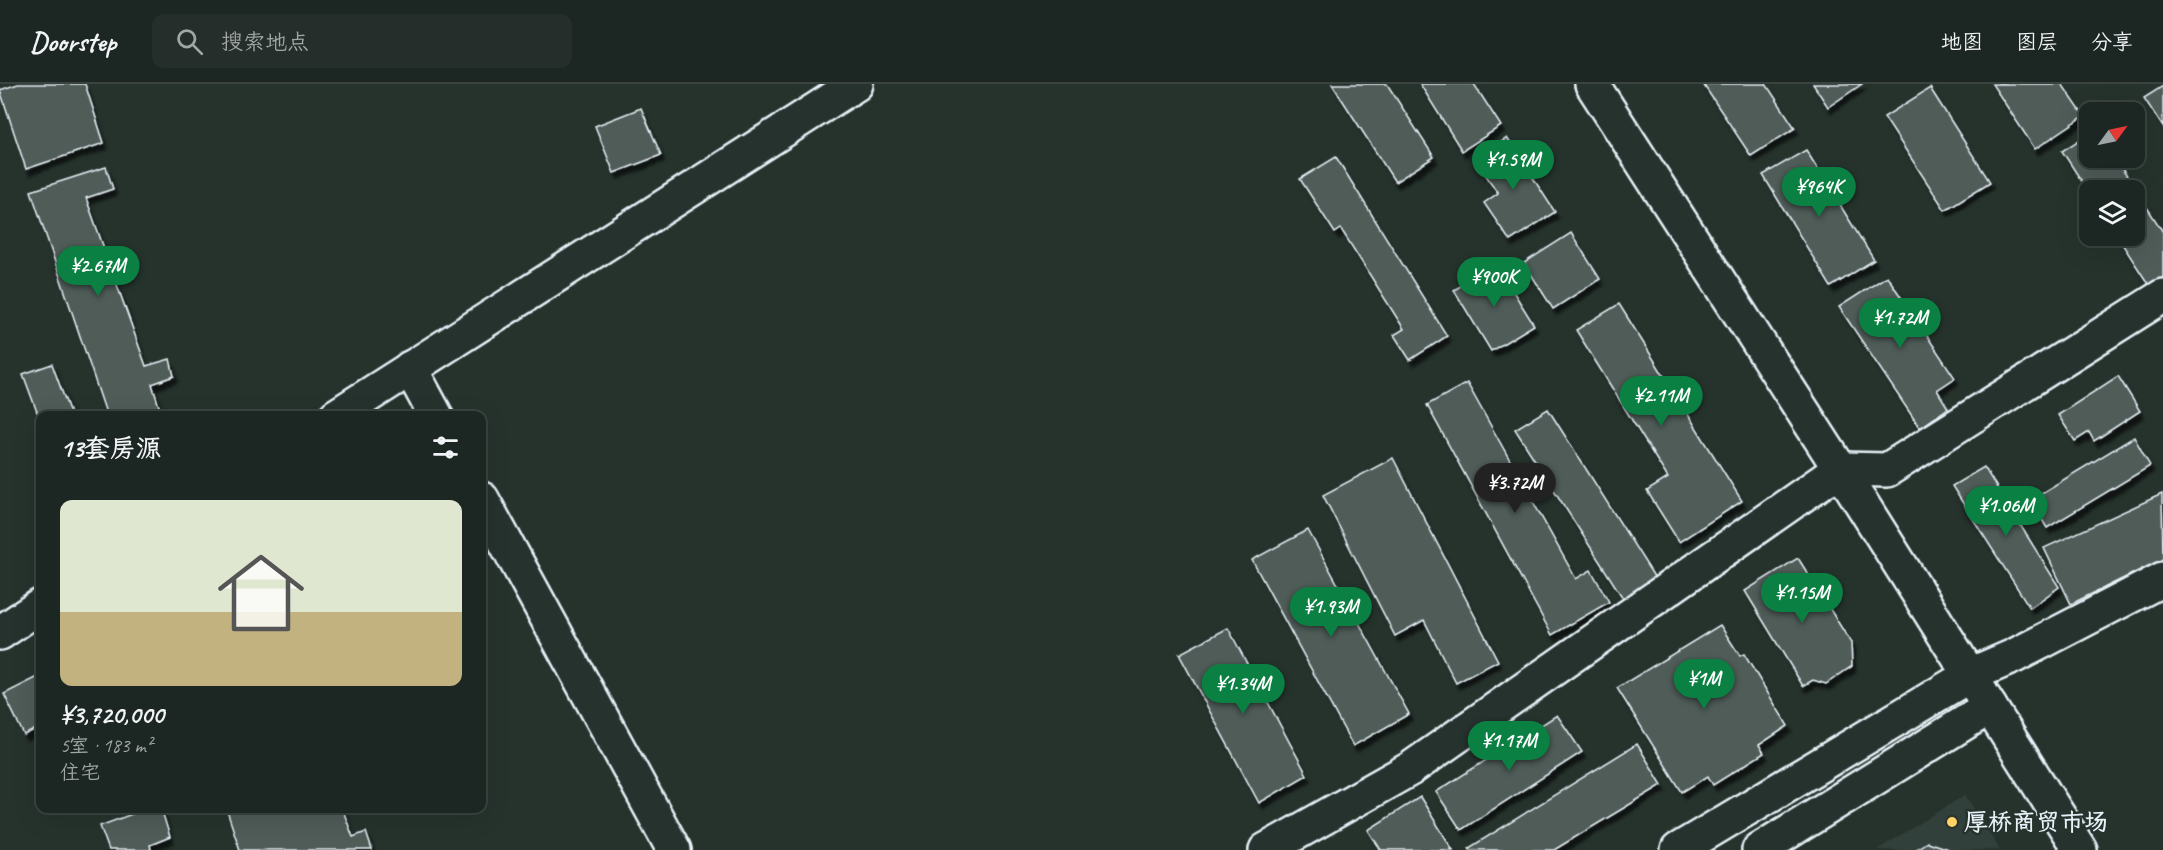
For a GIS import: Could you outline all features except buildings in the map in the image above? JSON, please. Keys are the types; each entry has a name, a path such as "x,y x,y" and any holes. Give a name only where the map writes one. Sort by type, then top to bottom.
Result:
{"street":[{"path":"344,411 856,84"},
{"path":"1592,84 1840,469 2080,850"},
{"path":"1266,850 1410,769 1840,469 1887,470 2163,296"},
{"path":"410,368 433,411"},
{"path":"486,506 674,850"},
{"path":"1678,850 1970,675 2014,656 2163,579"},
{"path":"0,633 36,609"},
{"path":"1758,850 1990,707"}],"shaded area":[{"name":"厚桥商贸市场","path":"1965,795 2000,850 1877,850"}],"place":[{"name":"厚桥商贸市场","path":"1952,822"}]}
